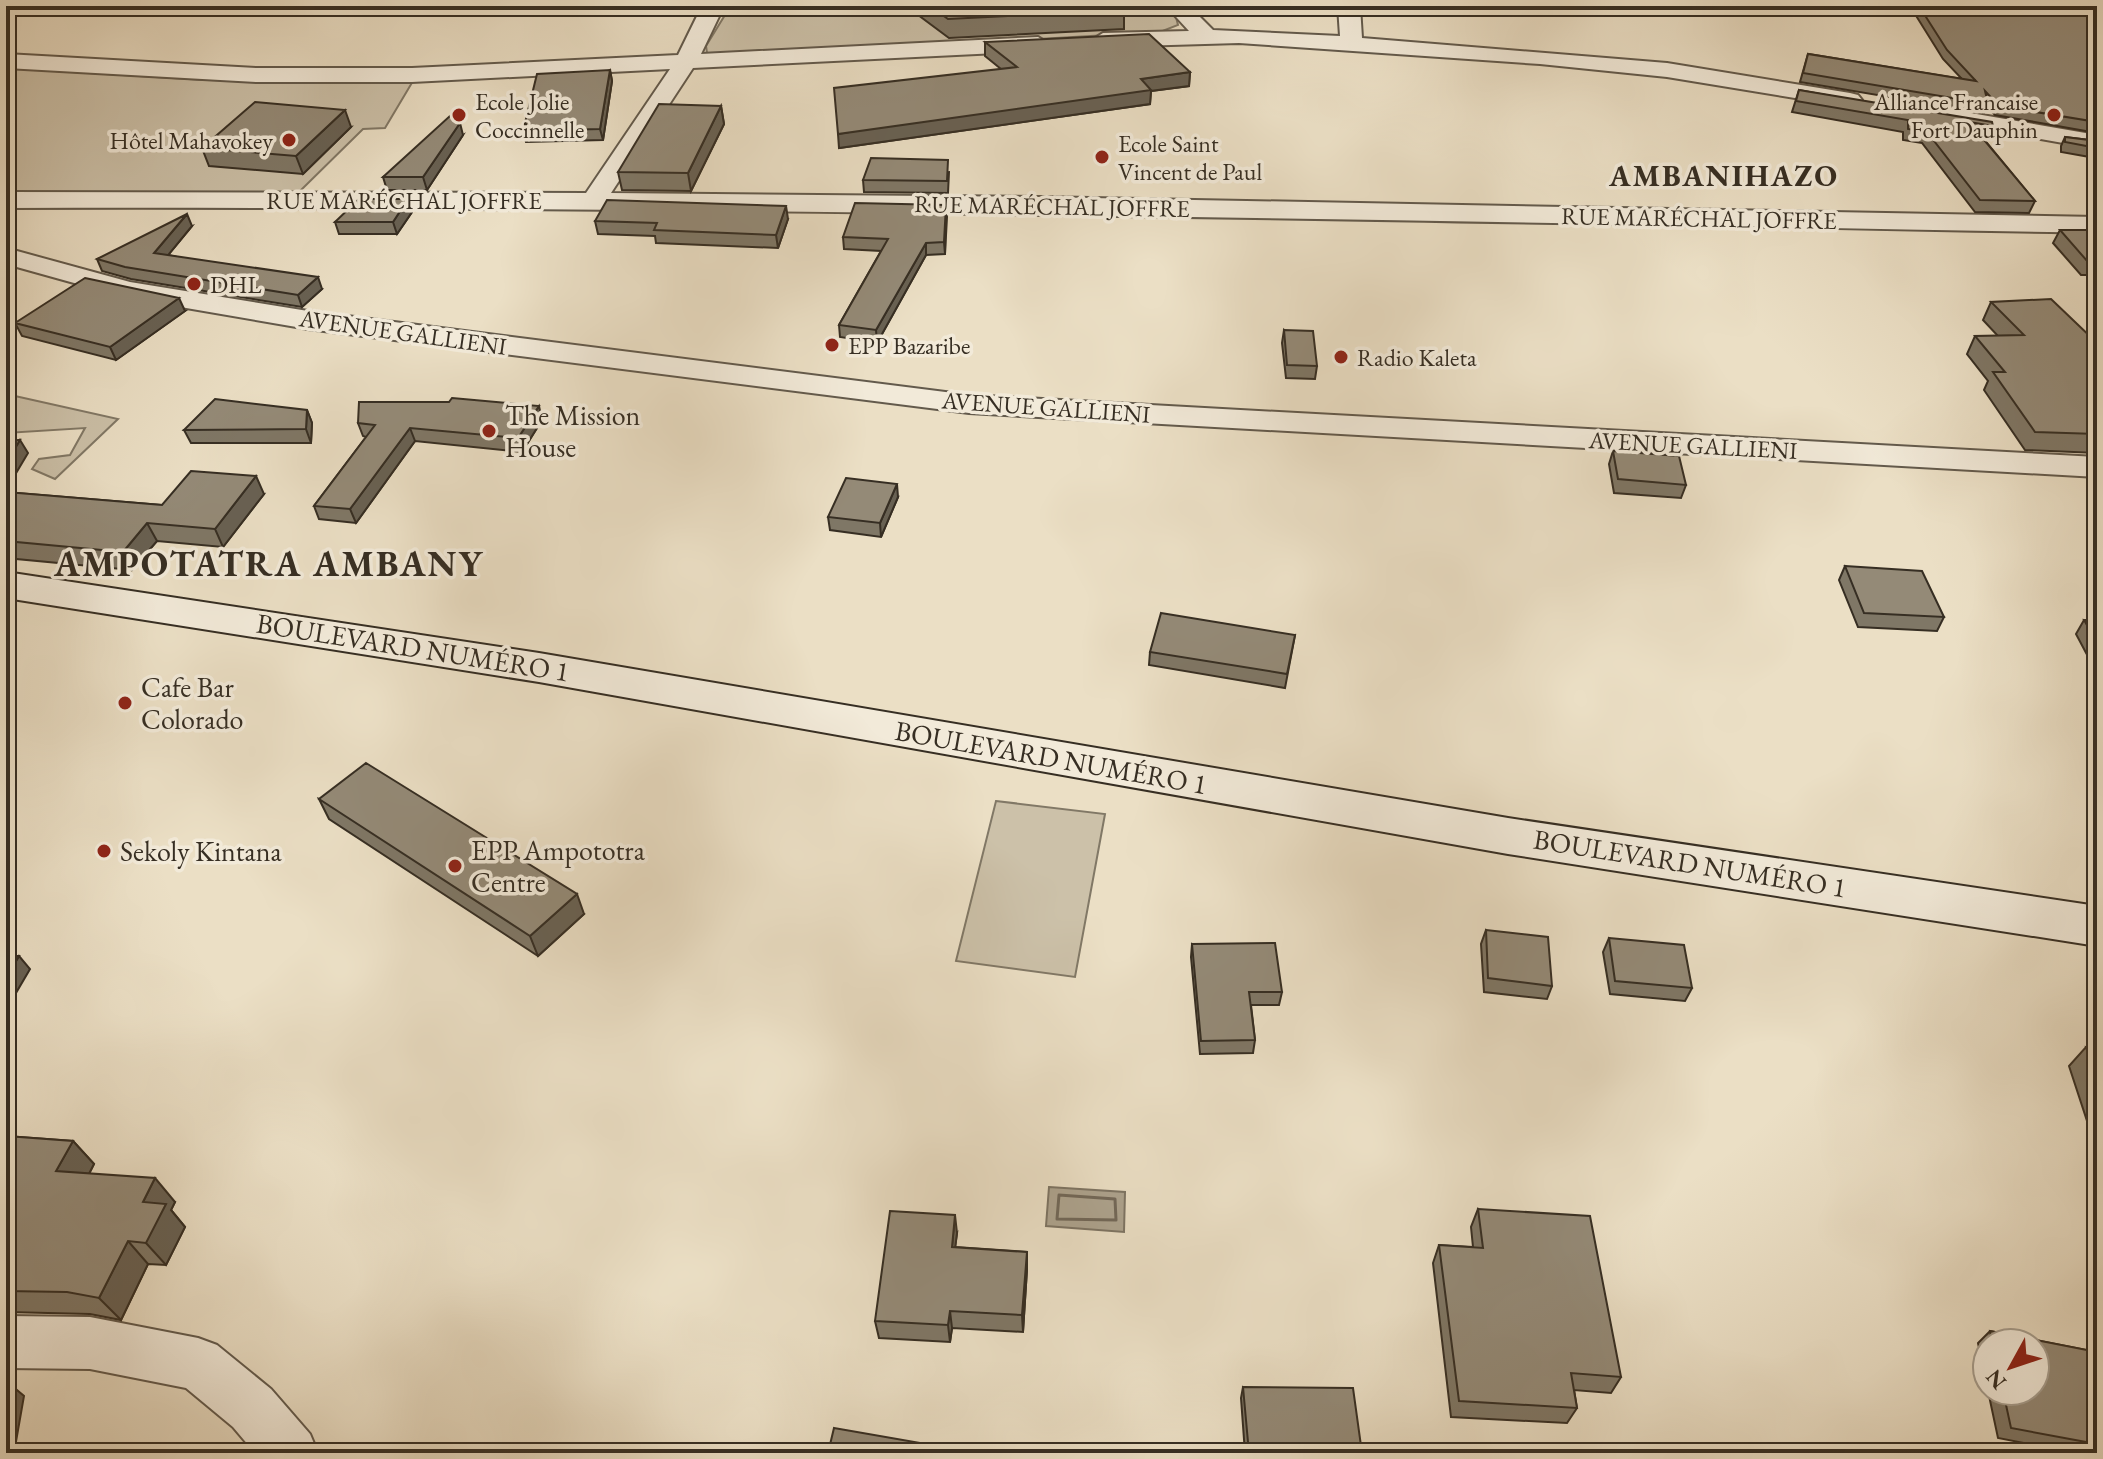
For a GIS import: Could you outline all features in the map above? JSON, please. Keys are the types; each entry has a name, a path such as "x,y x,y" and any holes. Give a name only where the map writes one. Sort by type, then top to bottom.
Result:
{"main road":[{"name":"BOULEVARD NUMÉRO 1","path":"6,585 204,612 431,649 1431,823 2097,926"}],"street":[{"path":"593,201 685,63 713,6"},
{"path":"1177,6 1205,35"},
{"path":"1349,6 1351,43"},
{"path":"6,61 320,76 685,63 1205,35 1540,57 1667,70 1871,103"},
{"path":"1915,111 2097,142"},
{"name":"RUE MARÉCHAL JOFFRE","path":"6,200 1039,205 2097,225"},
{"name":"AVENUE GALLIENI","path":"6,256 128,290 221,306 969,404 2097,467"},
{"path":"6,1342 90,1343 198,1364 252,1408 291,1453"}],"shaded area":[{"path":"1166,6 1176,17 1178,25 1160,32 728,57 707,53 706,46 725,15 755,15 786,7"},
{"path":"6,68 205,80 413,81 385,128 363,129 297,194 6,194"},
{"path":"6,394 118,419 55,479 32,469 39,459 70,455 85,428 6,433"},
{"path":"996,801 1105,814 1075,977 956,961"}],"water":[{"path":"1049,1187 1125,1192 1124,1232 1046,1226"}],"building":[{"path":"930,6 1118,6 1124,10 948,19"},
{"path":"1919,6 2097,6 2097,122 1999,106 1985,91 1988,104 1803,73 1808,54 1976,81 1947,50"},
{"path":"1149,34 1190,72 1141,79 1151,90 838,134 834,88 1017,67 985,42"},
{"path":"610,70 600,129 523,131 537,74"},
{"path":"1799,90 1992,122 1993,126 1969,122 2035,201 1980,200 1927,132 1908,129 1908,120 1796,101"},
{"path":"255,102 345,110 296,156 202,148"},
{"path":"659,104 721,106 688,173 618,172"},
{"path":"451,115 460,123 423,177 383,177"},
{"path":"2065,137 2097,141 2097,148 2065,142"},
{"path":"871,158 948,160 947,181 863,180"},
{"path":"359,199 408,199 393,222 335,222"},
{"path":"607,200 786,206 776,235 654,230 657,223 595,221"},
{"path":"855,203 946,205 944,242 926,243 876,330 839,325 888,239 843,237"},
{"path":"187,214 154,253 318,277 298,295 125,267 97,259"},
{"path":"2060,230 2097,230 2097,262 2088,262"},
{"path":"85,278 179,298 110,347 15,323"},
{"path":"2051,299 2097,343 2097,434 2035,432 1993,372 2005,372 1975,336 2024,335 1991,302"},
{"path":"1284,330 1313,331 1317,366 1287,365"},
{"path":"452,398 539,406 518,438 410,428 350,509 314,506 375,425 358,423 359,402 449,402"},
{"path":"215,399 307,410 306,429 184,430"},
{"path":"20,440 6,463 6,441"},
{"path":"1613,451 1679,456 1686,485 1618,479"},
{"path":"191,471 256,476 215,529 147,523 123,552 6,541 6,492 162,505"},
{"path":"846,478 897,484 880,523 828,517"},
{"path":"1845,566 1922,571 1944,617 1864,613"},
{"path":"1161,613 1295,635 1287,674 1150,652"},
{"path":"2084,620 2097,621 2097,643"},
{"name":"EPP Ampototra Centre","path":"366,763 577,894 530,936 319,799"},
{"path":"1486,930 1548,937 1552,986 1488,978"},
{"path":"1609,938 1684,945 1692,988 1615,981"},
{"path":"1275,943 1282,992 1249,992 1255,1040 1201,1041 1192,944"},
{"path":"6,956 19,956 6,978"},
{"path":"2086,1047 2097,1049 2097,1082"},
{"path":"6,1136 73,1141 56,1171 155,1178 143,1202 166,1204 146,1243 128,1241 99,1298 67,1292 6,1291"},
{"path":"1478,1209 1590,1216 1621,1377 1571,1373 1577,1408 1459,1401 1439,1245 1483,1248"},
{"path":"890,1211 955,1215 952,1247 1027,1252 1022,1315 950,1311 948,1325 875,1321"},
{"path":"2051,1343 2097,1352 2097,1444 2011,1428 2006,1407 2051,1407"},
{"path":"11,1385 6,1413 6,1386"},
{"path":"1243,1387 1353,1388 1362,1453 1249,1453"},
{"path":"834,1428 949,1448 948,1453 828,1453"}],"place":[{"name":"Ecole Jolie Coccinnelle","path":"459,115"},
{"name":"Alliance Francaise Fort Dauphin","path":"2054,115"},
{"name":"Hôtel Mahavokey","path":"289,140"},
{"name":"Ecole Saint Vincent de Paul","path":"1102,157"},
{"name":"DHL","path":"194,284"},
{"name":"EPP Bazaribe","path":"832,345"},
{"name":"Radio Kaleta","path":"1341,357"},
{"name":"The Mission House","path":"489,431"},
{"name":"Cafe Bar Colorado","path":"125,703"},
{"name":"Sekoly Kintana","path":"104,851"},
{"name":"EPP Ampototra Centre","path":"455,866"}],"district":[{"name":"AMBANIHAZO","path":"1724,175"},
{"name":"AMPOTATRA AMBANY","path":"269,563"}]}
